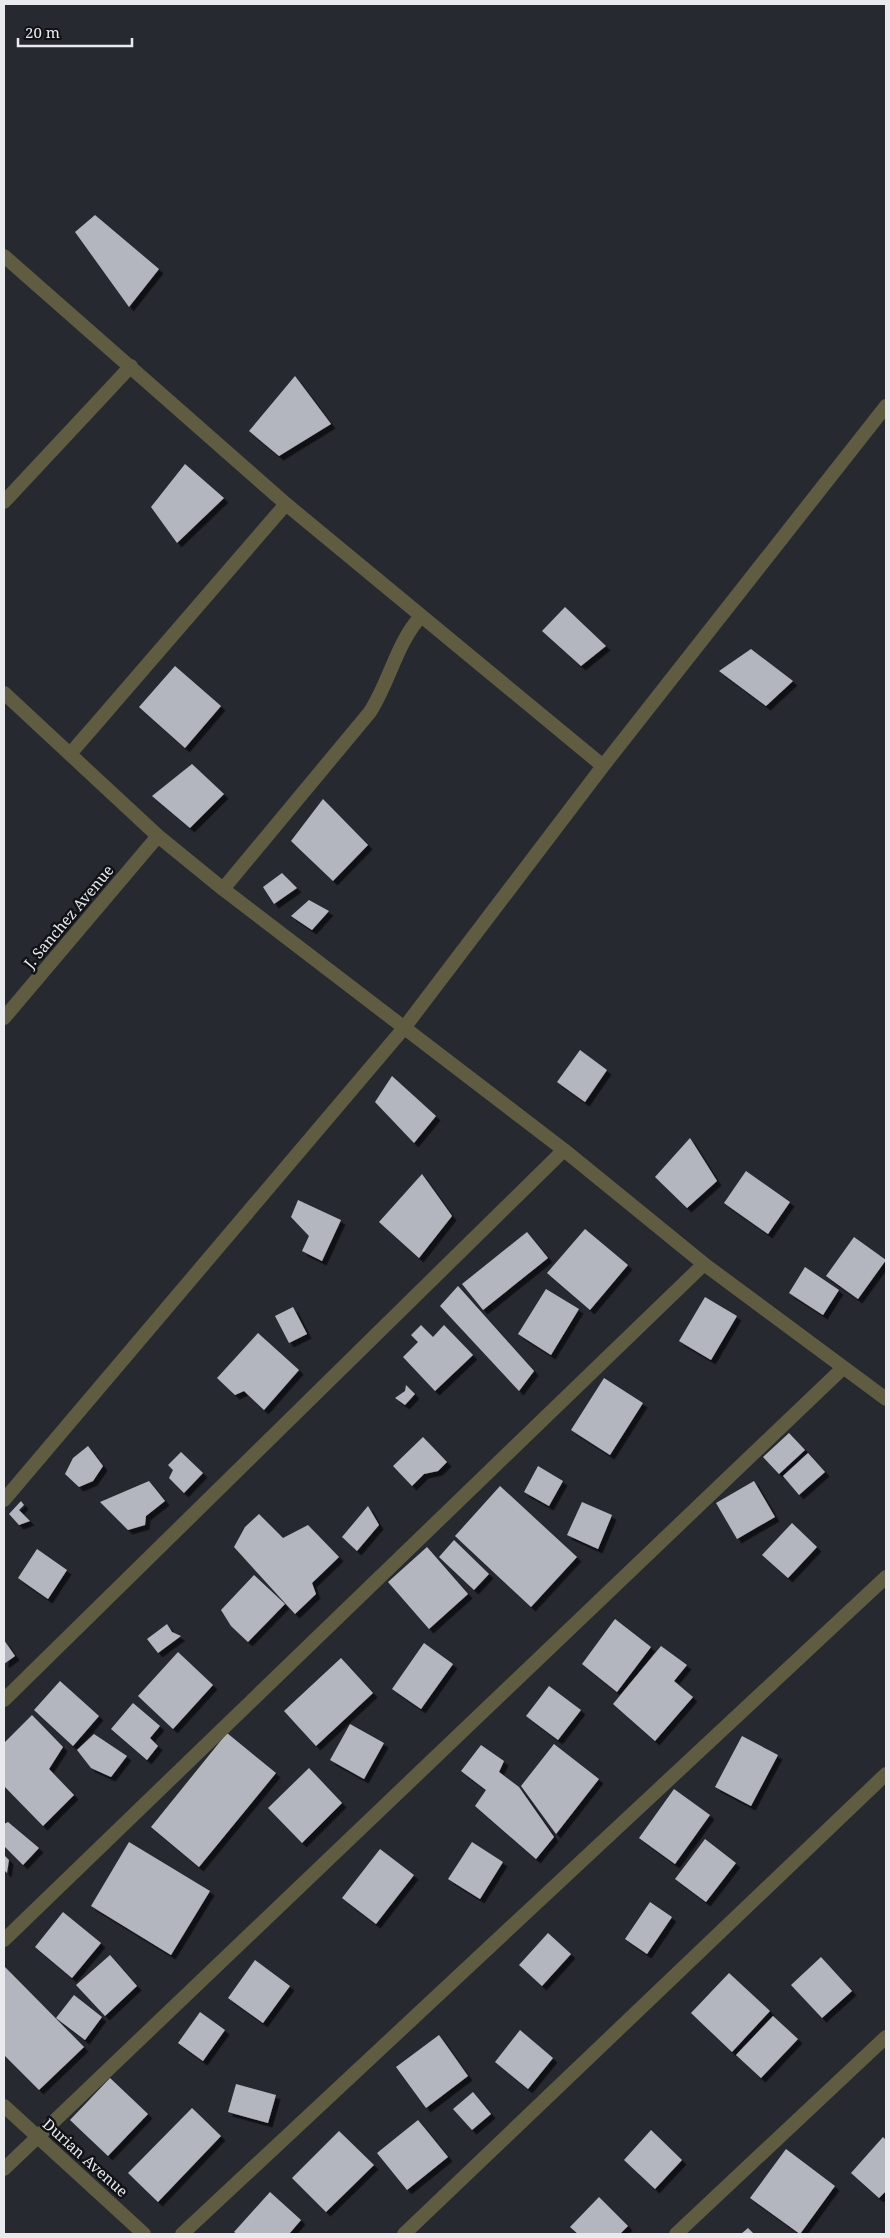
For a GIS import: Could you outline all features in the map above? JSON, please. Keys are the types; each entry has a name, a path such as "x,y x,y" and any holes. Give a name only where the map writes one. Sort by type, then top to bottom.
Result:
{"street":[{"path":"4,256 286,504 603,766"},
{"path":"4,502 131,366"},
{"path":"4,1500 404,1028 603,766 886,406"},
{"path":"70,754 286,504"},
{"path":"223,889 370,712 379,698 402,640 421,616"},
{"path":"4,693 158,836 223,889 564,1150 704,1264 886,1400"},
{"name":"J. Sanchez Avenue","path":"4,1018 158,836"},
{"path":"4,1700 564,1150"},
{"path":"4,1940 704,1264"},
{"path":"4,2168 843,1368"},
{"path":"182,2234 886,1577"},
{"path":"404,2234 886,1774"},
{"path":"676,2234 886,2037"},
{"name":"Durian Avenue","path":"4,2106 144,2234"}],"building":[{"path":"95,215 159,269 129,307 75,232"},
{"path":"295,376 331,424 279,456 249,431"},
{"path":"185,464 224,498 177,543 151,507"},
{"path":"565,607 606,646 581,666 542,631"},
{"path":"751,649 793,681 766,706 719,671"},
{"path":"175,666 221,706 185,748 139,707"},
{"path":"192,764 224,794 190,828 152,796"},
{"path":"323,799 368,845 333,881 291,841"},
{"path":"282,873 297,888 274,904 263,887"},
{"path":"309,900 329,911 312,930 291,916"},
{"path":"580,1050 607,1070 585,1102 557,1082"},
{"path":"392,1076 436,1116 414,1143 375,1102"},
{"path":"690,1138 717,1181 687,1208 655,1177"},
{"path":"746,1171 790,1202 768,1234 724,1203"},
{"path":"422,1174 452,1216 419,1258 379,1222"},
{"path":"298,1200 341,1220 322,1261 302,1251 309,1236 291,1217"},
{"path":"585,1229 628,1265 590,1310 547,1273"},
{"path":"527,1232 548,1258 483,1310 462,1284"},
{"path":"854,1237 886,1260 858,1299 826,1276"},
{"path":"805,1267 839,1290 823,1315 789,1293"},
{"path":"458,1286 534,1371 519,1391 440,1306"},
{"path":"546,1289 579,1309 551,1355 518,1334"},
{"path":"705,1297 737,1316 711,1360 679,1341"},
{"path":"293,1307 307,1334 289,1343 275,1316"},
{"path":"421,1325 433,1337 444,1325 473,1355 435,1391 403,1357 418,1342 411,1335"},
{"path":"258,1333 299,1370 264,1410 244,1391 235,1395 217,1378"},
{"path":"604,1378 643,1403 610,1455 571,1430"},
{"path":"406,1385 415,1394 405,1405 395,1398 405,1391"},
{"path":"789,1433 805,1450 779,1474 763,1457"},
{"path":"423,1437 447,1462 438,1471 424,1474 412,1486 393,1466"},
{"path":"88,1446 103,1466 93,1481 79,1487 65,1474 73,1458"},
{"path":"181,1452 203,1473 184,1493 169,1478 173,1470 168,1465"},
{"path":"808,1453 825,1472 799,1495 783,1476"},
{"path":"538,1466 563,1481 549,1506 524,1492"},
{"path":"149,1481 165,1501 146,1516 145,1525 128,1530 100,1502"},
{"path":"754,1481 775,1517 737,1539 716,1503"},
{"path":"500,1486 577,1557 531,1607 455,1536"},
{"path":"21,1501 24,1505 19,1510 30,1521 19,1525 9,1514"},
{"path":"582,1502 612,1515 598,1549 567,1535"},
{"path":"368,1506 379,1525 357,1551 342,1537"},
{"path":"259,1514 283,1538 308,1525 339,1557 312,1583 316,1594 295,1614 234,1547 245,1527"},
{"path":"792,1523 817,1547 788,1578 762,1555"},
{"path":"454,1540 489,1574 474,1590 439,1557"},
{"path":"427,1547 468,1594 429,1629 388,1582"},
{"path":"37,1549 67,1570 48,1599 18,1578"},
{"path":"254,1575 285,1604 248,1642 231,1626 221,1610"},
{"path":"615,1619 651,1647 617,1692 582,1664"},
{"path":"167,1624 172,1632 181,1636 158,1653 147,1639"},
{"path":"4,1640 15,1656 4,1664"},
{"path":"424,1643 453,1664 421,1709 392,1689"},
{"path":"661,1646 687,1665 674,1681 693,1697 655,1741 613,1704"},
{"path":"178,1652 213,1685 173,1729 138,1696"},
{"path":"341,1658 373,1693 316,1746 284,1711"},
{"path":"60,1681 99,1716 73,1746 34,1710"},
{"path":"549,1686 581,1710 558,1740 526,1716"},
{"path":"133,1703 160,1726 150,1738 158,1746 147,1760 111,1729"},
{"path":"32,1715 63,1747 49,1769 74,1795 43,1826 4,1786 4,1743"},
{"path":"350,1724 384,1743 364,1779 330,1760"},
{"path":"227,1733 276,1773 199,1867 151,1827"},
{"path":"94,1734 127,1756 111,1777 91,1768 77,1750"},
{"path":"742,1736 778,1755 751,1806 715,1787"},
{"path":"554,1744 599,1779 556,1834 521,1786"},
{"path":"481,1745 504,1761 499,1772 519,1787 554,1837 536,1859 475,1806 486,1790 461,1771"},
{"path":"309,1768 342,1803 302,1843 268,1808"},
{"path":"674,1789 710,1815 675,1864 639,1838"},
{"path":"8,1822 39,1848 23,1865 4,1846 4,1824"},
{"path":"705,1839 736,1863 706,1902 675,1879"},
{"path":"129,1842 210,1891 171,1955 91,1906"},
{"path":"472,1842 503,1862 480,1899 448,1879"},
{"path":"380,1849 414,1875 376,1924 342,1898"},
{"path":"4,1855 9,1860 7,1873 4,1870"},
{"path":"650,1902 672,1917 647,1954 625,1939"},
{"path":"63,1912 101,1943 72,1978 35,1947"},
{"path":"548,1933 571,1954 542,1986 519,1965"},
{"path":"110,1955 137,1986 105,2016 76,1985"},
{"path":"821,1957 852,1991 822,2018 791,1985"},
{"path":"255,1960 290,1986 263,2023 228,1998"},
{"path":"5,1967 84,2047 39,2090 4,2055"},
{"path":"729,1973 770,2011 732,2052 691,2013"},
{"path":"74,1995 102,2017 85,2040 56,2018"},
{"path":"200,2012 225,2030 203,2061 178,2043"},
{"path":"773,2016 798,2039 761,2078 736,2055"},
{"path":"520,2030 553,2058 528,2089 495,2062"},
{"path":"439,2035 468,2076 426,2108 396,2067"},
{"path":"110,2078 148,2114 108,2156 70,2120"},
{"path":"236,2084 276,2095 268,2123 228,2112"},
{"path":"473,2092 491,2114 472,2130 453,2109"},
{"path":"192,2108 221,2136 158,2202 128,2173"},
{"path":"418,2120 448,2157 407,2190 377,2153"},
{"path":"651,2130 682,2160 655,2189 624,2160"},
{"path":"339,2131 374,2165 326,2212 292,2178"},
{"path":"883,2137 886,2140 886,2191 879,2198 851,2173"},
{"path":"786,2149 835,2186 800,2234 750,2198"},
{"path":"270,2192 301,2220 289,2234 237,2234 234,2232"},
{"path":"599,2197 628,2226 620,2234 578,2234 570,2227"},
{"path":"748,2228 754,2234 741,2234"}]}
